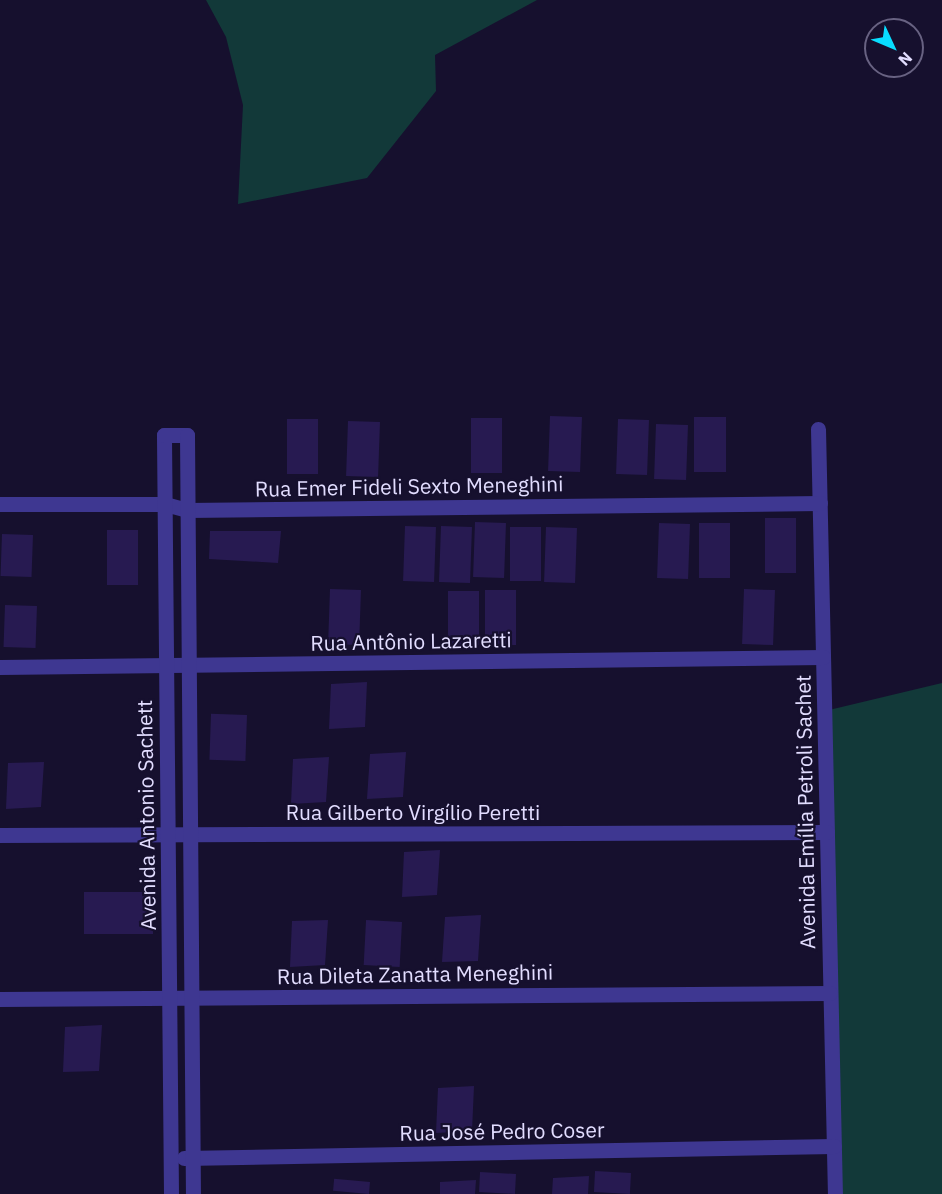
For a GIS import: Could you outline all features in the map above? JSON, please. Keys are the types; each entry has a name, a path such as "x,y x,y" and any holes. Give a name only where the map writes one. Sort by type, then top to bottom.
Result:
{"street":[{"name":"Avenida Emília Petroli Sachet","path":"818,429 835,1194"},
{"name":"Avenida Antonio Sachett","path":"171,1194 164,435 187,435 193,1194"},
{"name":"Rua Emer Fideli Sexto Meneghini","path":"0,504 165,504 187,510 820,503"},
{"name":"Rua Antônio Lazaretti","path":"0,667 823,657"},
{"name":"Rua Gilberto Virgílio Peretti","path":"0,835 827,832"},
{"name":"Rua Dileta Zanatta Meneghini","path":"0,999 831,993"},
{"name":"Rua José Pedro Coser","path":"172,1159 834,1146"}],"green space":[{"path":"206,0 537,0 435,55 436,91 367,178 238,204 243,105 226,37"},
{"path":"942,683 942,1194 842,1194 829,710"}],"building":[{"path":"550,416 582,417 580,472 548,471"},
{"path":"694,417 726,417 726,472 694,472"},
{"path":"471,418 502,418 502,473 471,473"},
{"path":"287,419 318,419 318,474 287,474"},
{"path":"618,419 649,420 647,475 616,474"},
{"path":"348,421 380,422 378,477 346,476"},
{"path":"656,424 688,425 686,480 654,479"},
{"path":"765,518 796,518 796,573 765,573"},
{"path":"475,522 506,523 504,578 473,577"},
{"path":"659,523 690,524 688,579 657,578"},
{"path":"699,523 730,523 730,578 699,578"},
{"path":"405,526 436,527 434,582 403,581"},
{"path":"441,526 472,527 470,583 439,582"},
{"path":"510,527 541,527 541,581 510,581"},
{"path":"546,527 577,528 575,583 544,582"},
{"path":"107,530 138,530 138,585 107,585"},
{"path":"210,531 281,531 278,563 209,559"},
{"path":"2,534 33,535 32,577 1,576"},
{"path":"330,589 361,590 359,645 328,644"},
{"path":"744,589 775,590 773,645 742,644"},
{"path":"485,590 516,590 516,645 485,645"},
{"path":"448,591 479,591 479,645 448,645"},
{"path":"5,605 37,606 36,648 4,647"},
{"path":"367,682 365,727 329,729 331,684"},
{"path":"211,714 247,715 245,761 209,760"},
{"path":"406,752 403,797 367,799 370,754"},
{"path":"329,757 326,802 291,804 293,759"},
{"path":"44,762 41,807 6,809 8,763"},
{"path":"440,850 437,895 402,897 404,852"},
{"path":"84,892 153,892 153,934 84,934"},
{"path":"481,915 478,961 442,962 445,917"},
{"path":"328,920 325,965 290,967 292,921"},
{"path":"366,920 402,922 400,967 364,965"},
{"path":"102,1025 99,1071 63,1072 65,1027"},
{"path":"474,1086 472,1131 436,1133 438,1088"},
{"path":"595,1171 631,1173 630,1194 594,1192"},
{"path":"480,1172 516,1174 515,1194 479,1192"},
{"path":"589,1176 588,1194 552,1194 553,1178"},
{"path":"334,1179 370,1182 369,1194 333,1191"},
{"path":"476,1180 475,1194 440,1194 440,1182"}]}
